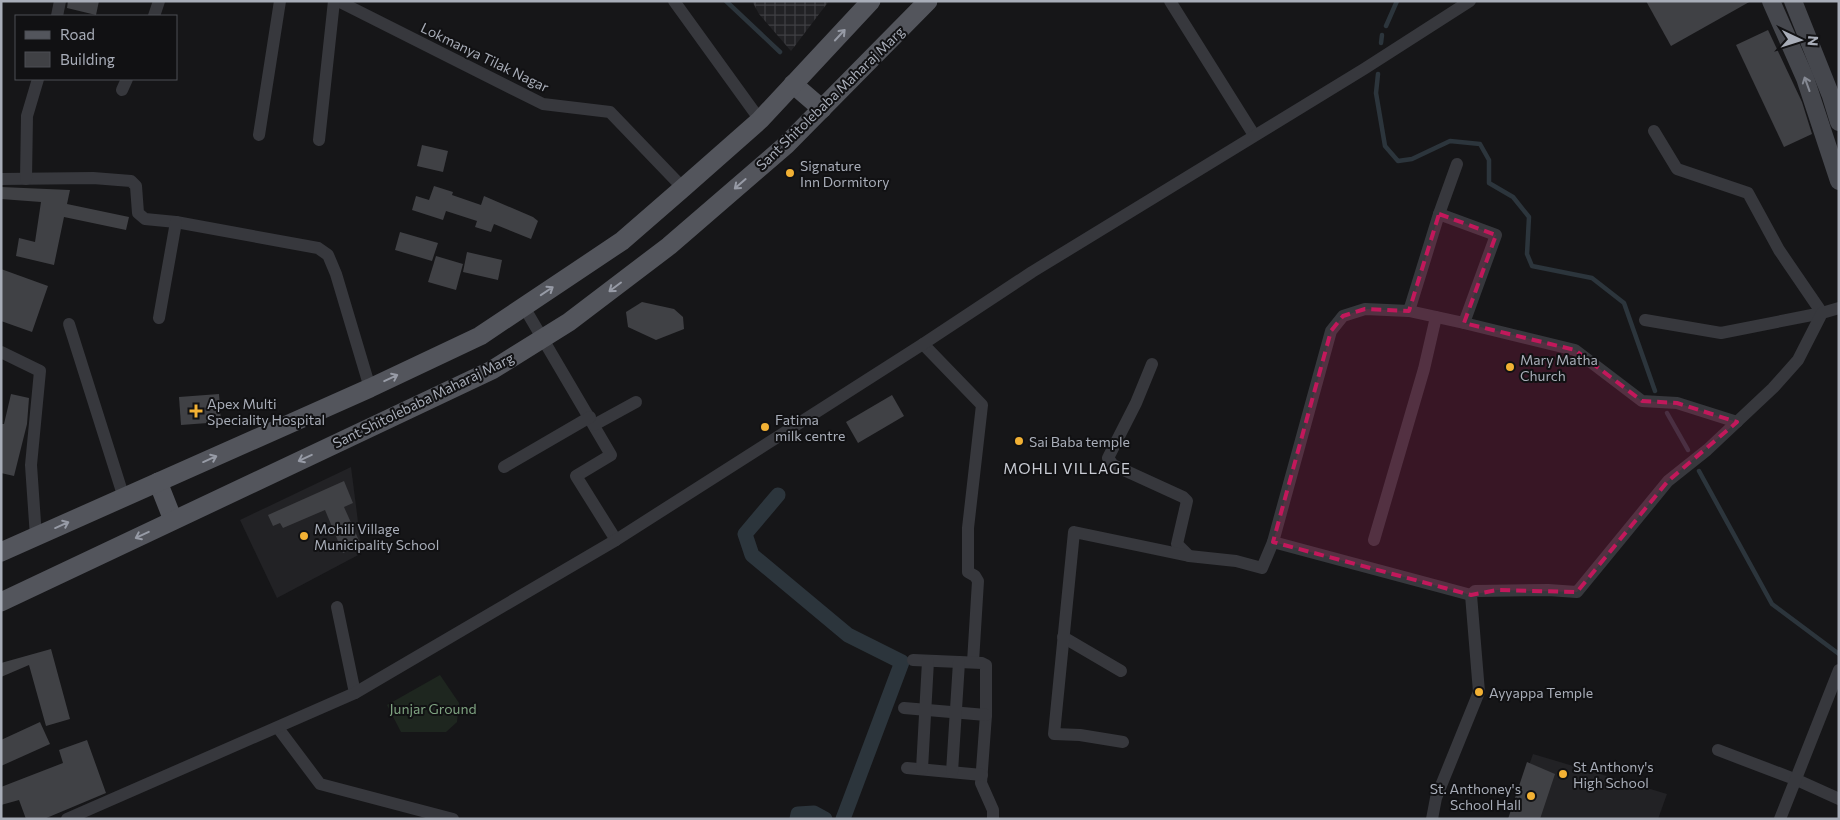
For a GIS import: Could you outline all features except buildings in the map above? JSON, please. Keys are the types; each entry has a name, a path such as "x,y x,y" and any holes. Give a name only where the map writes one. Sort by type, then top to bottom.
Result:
{"main road":[{"path":"1,552 370,388 480,336 622,241 684,188 760,120 871,1"},
{"name":"Sant Shitolebaba Maharaj Marg","path":"1,602 492,370 569,322 669,246 786,145 928,1"},
{"path":"1771,1 1805,78 1839,180"},
{"path":"1793,1 1832,96 1838,118 1819,118"},
{"path":"793,84 822,109"},
{"path":"158,482 173,520"}],"street":[{"path":"57,15 60,1"},
{"path":"154,15 159,1"},
{"path":"259,136 280,1"},
{"path":"319,140 336,1"},
{"name":"Lokmanya Tilak Nagar","path":"336,1 543,104 610,112 684,188"},
{"path":"674,1 760,120"},
{"path":"1170,1 1254,135"},
{"path":"67,819 355,693 616,540 1032,272 1364,69 1470,1"},
{"path":"26,179 27,116 38,80"},
{"path":"1654,131 1677,169 1748,192 1779,250 1822,313"},
{"path":"1409,311 1439,214 1457,164"},
{"path":"1,179 93,178 131,181 136,186 138,213 145,219 176,222 318,248 328,255 370,388"},
{"path":"1439,214 1496,235 1464,323"},
{"path":"159,318 176,222"},
{"path":"524,307 611,455 576,476 616,540"},
{"path":"1645,320 1721,333 1839,308"},
{"path":"1123,742 1080,735 1054,734 1074,532 1189,556 1236,561 1262,568 1273,542 1331,331 1343,316 1365,309 1409,311 1576,350 1642,401 1677,403 1738,422"},
{"path":"1471,595 1475,591 1497,590 1577,592 1668,482 1738,422 1774,388 1798,360 1822,313"},
{"path":"1374,540 1424,370 1436,317"},
{"path":"69,324 124,498"},
{"path":"923,344 982,405 968,528 966,566 968,572 975,576 978,581 973,662"},
{"path":"1,352 40,371 31,465 36,536"},
{"path":"1152,364 1136,403 1108,458 1112,465 1183,497 1187,501 1177,544 1189,556"},
{"path":"504,467 592,421 636,402"},
{"path":"1273,542 1471,595"},
{"path":"1432,819 1436,798 1479,692 1471,595"},
{"path":"337,607 355,693"},
{"path":"1063,637 1121,671"},
{"path":"913,660 973,662 986,665 986,715 981,783 993,810 993,819"},
{"path":"922,770 928,661"},
{"path":"952,772 959,662"},
{"path":"1780,819 1839,670"},
{"path":"904,708 986,715"},
{"path":"278,728 320,784 453,819"},
{"path":"1718,750 1797,780 1839,799"},
{"path":"907,768 982,775"}],"highlighted area":[{"path":"1439,214 1496,235 1464,323 1575,350 1642,401 1677,403 1737,422 1668,481 1577,592 1497,590 1471,595 1273,542 1331,331 1343,316 1365,309 1409,311"}],"shaded area":[{"path":"752,1 829,1 791,51 759,14"},
{"name":"Mohili Village Municipality School","path":"351,467 362,553 277,598 240,520"},
{"name":"St Anthony's High School","path":"1533,754 1667,794 1658,819 1510,819"}],"green space":[{"name":"Junjar Ground","path":"440,675 459,703 457,722 446,732 401,732 387,705"}],"waterway":[{"path":"726,1 780,52"},
{"path":"1386,26 1397,1"},
{"path":"1381,43 1382,35"},
{"path":"1378,74 1376,93 1385,146 1398,161 1412,159 1450,141 1480,144 1489,160 1489,183 1513,197 1529,217 1527,254 1532,266 1592,278 1624,303 1655,391"},
{"path":"1667,413 1688,450"},
{"path":"1699,471 1772,604 1839,654"},
{"path":"778,495 745,534 752,555 848,635 902,662 843,819"},
{"path":"797,819 798,814 814,813 825,819"}],"place":[{"name":"Signature Inn Dormitory","path":"790,173"},
{"name":"Mary Matha Church","path":"1510,367"},
{"name":"Apex Multi Speciality Hospital","path":"196,411"},
{"name":"Fatima milk centre","path":"765,427"},
{"name":"Sai Baba temple","path":"1019,441"},
{"name":"Mohili Village Municipality School","path":"304,536"},
{"name":"Ayyappa Temple","path":"1479,692"},
{"name":"St Anthony's High School","path":"1563,774"},
{"name":"St. Anthoney's School Hall","path":"1531,796"}],"district":[{"name":"MOHLI VILLAGE","path":"1067,468"}]}
